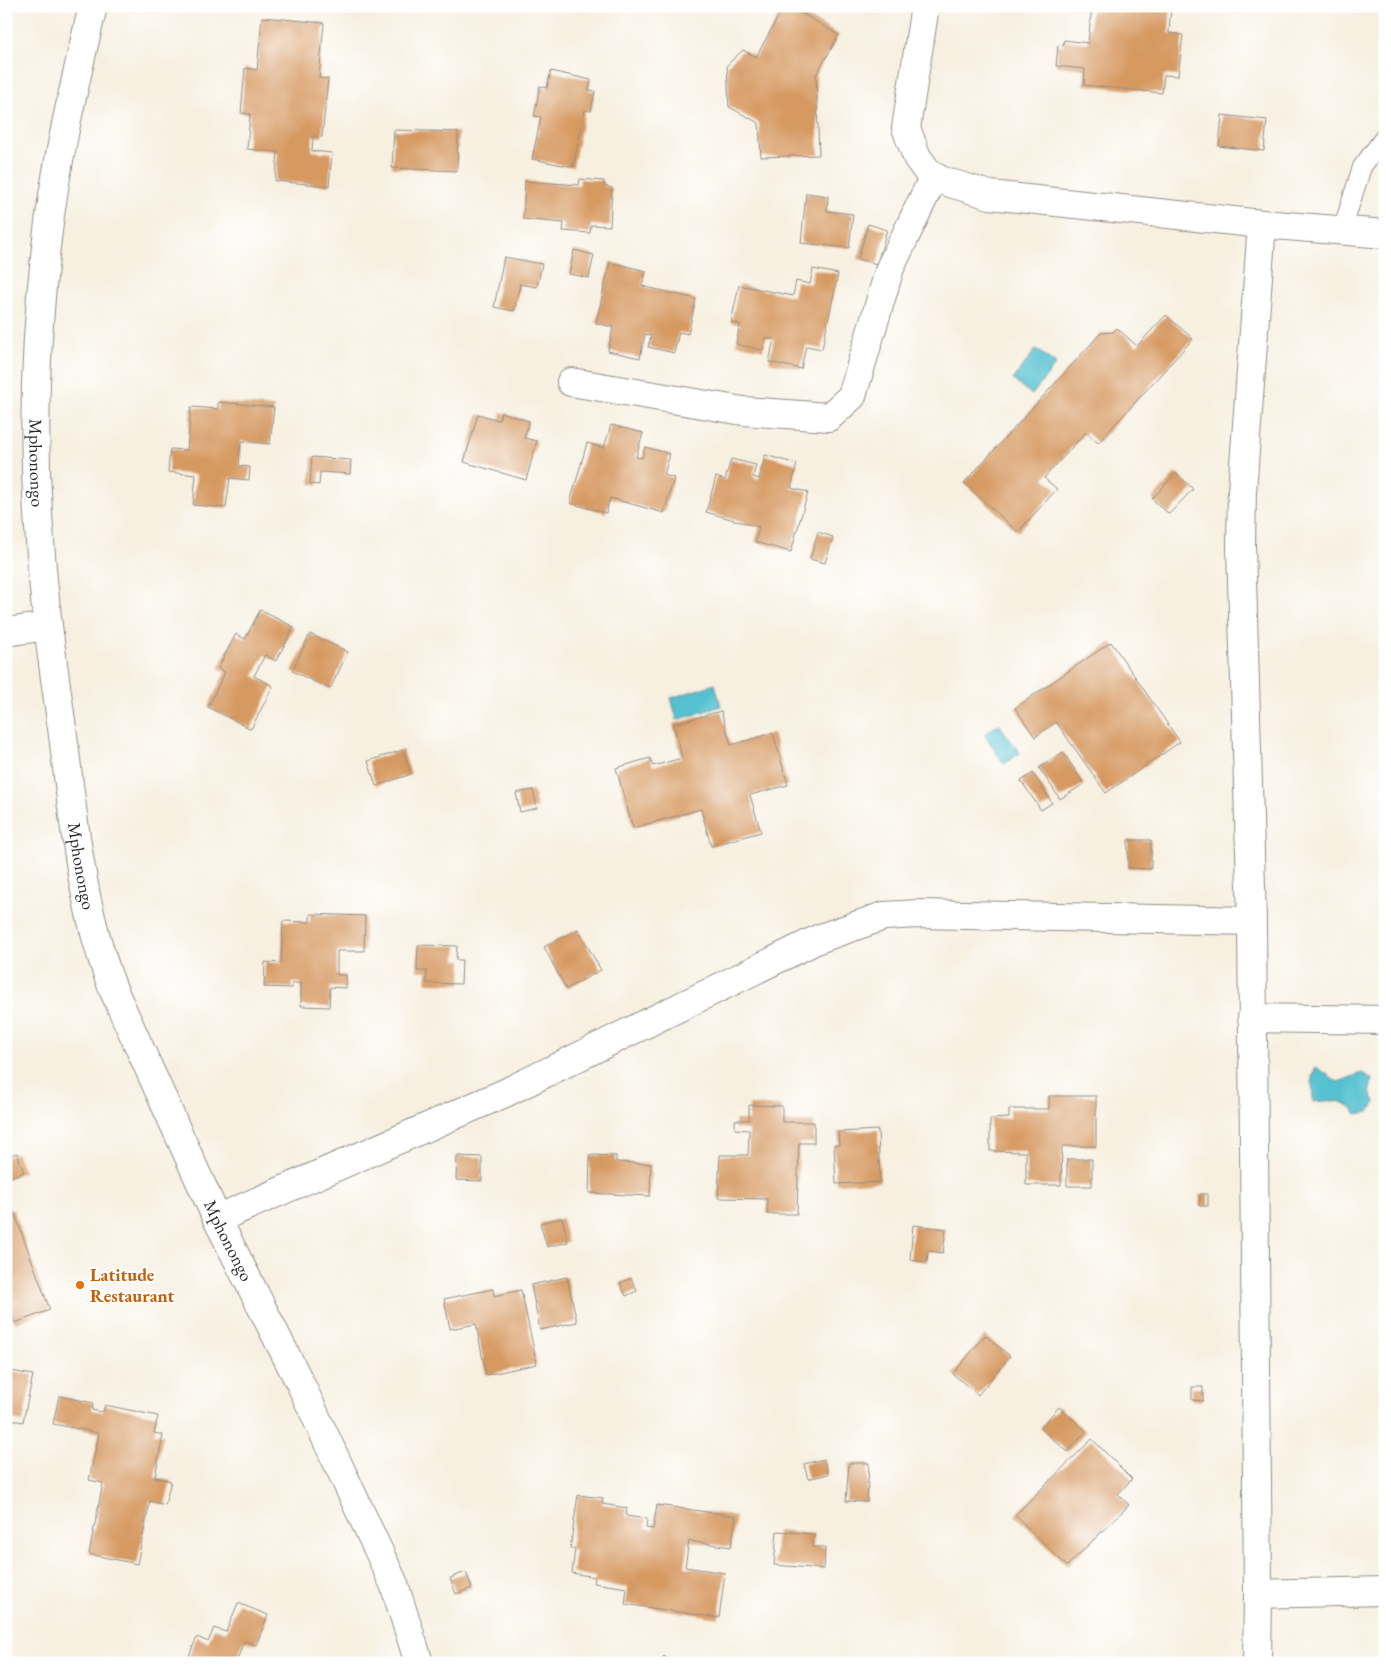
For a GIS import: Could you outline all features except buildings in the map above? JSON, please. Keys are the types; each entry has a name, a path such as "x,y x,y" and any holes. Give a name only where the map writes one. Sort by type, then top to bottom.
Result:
{"street":[{"name":"Mphonongo","path":"94,6 57,167 46,247 39,331 37,438 39,540 48,626 82,884 100,954 114,990 217,1219 302,1387 394,1584 419,1663"},
{"path":"925,6 906,128 917,157 934,176 960,187 990,195 1262,224 1385,234"},
{"path":"571,382 743,411 829,417 852,396 890,268 934,176"},
{"path":"1257,1663 1252,920 1241,528 1242,491 1262,224"},
{"path":"6,632 48,626"},
{"path":"217,1219 505,1094 818,940 884,916 928,914 1252,920"},
{"path":"1252,1018 1385,1020"},
{"path":"1258,1594 1385,1591"}],"lane":[{"path":"1342,230 1362,167 1385,136"}],"water":[{"path":"1036,349 1056,364 1032,395 1013,380"},
{"path":"715,684 721,706 677,720 671,698"},
{"path":"999,724 1020,753 1004,764 984,734"},
{"path":"1316,1067 1338,1082 1362,1073 1372,1079 1370,1091 1375,1102 1369,1112 1357,1114 1348,1105 1338,1101 1313,1102 1312,1076"}],"place":[{"name":"Latitude Restaurant","path":"80,1285"}]}
